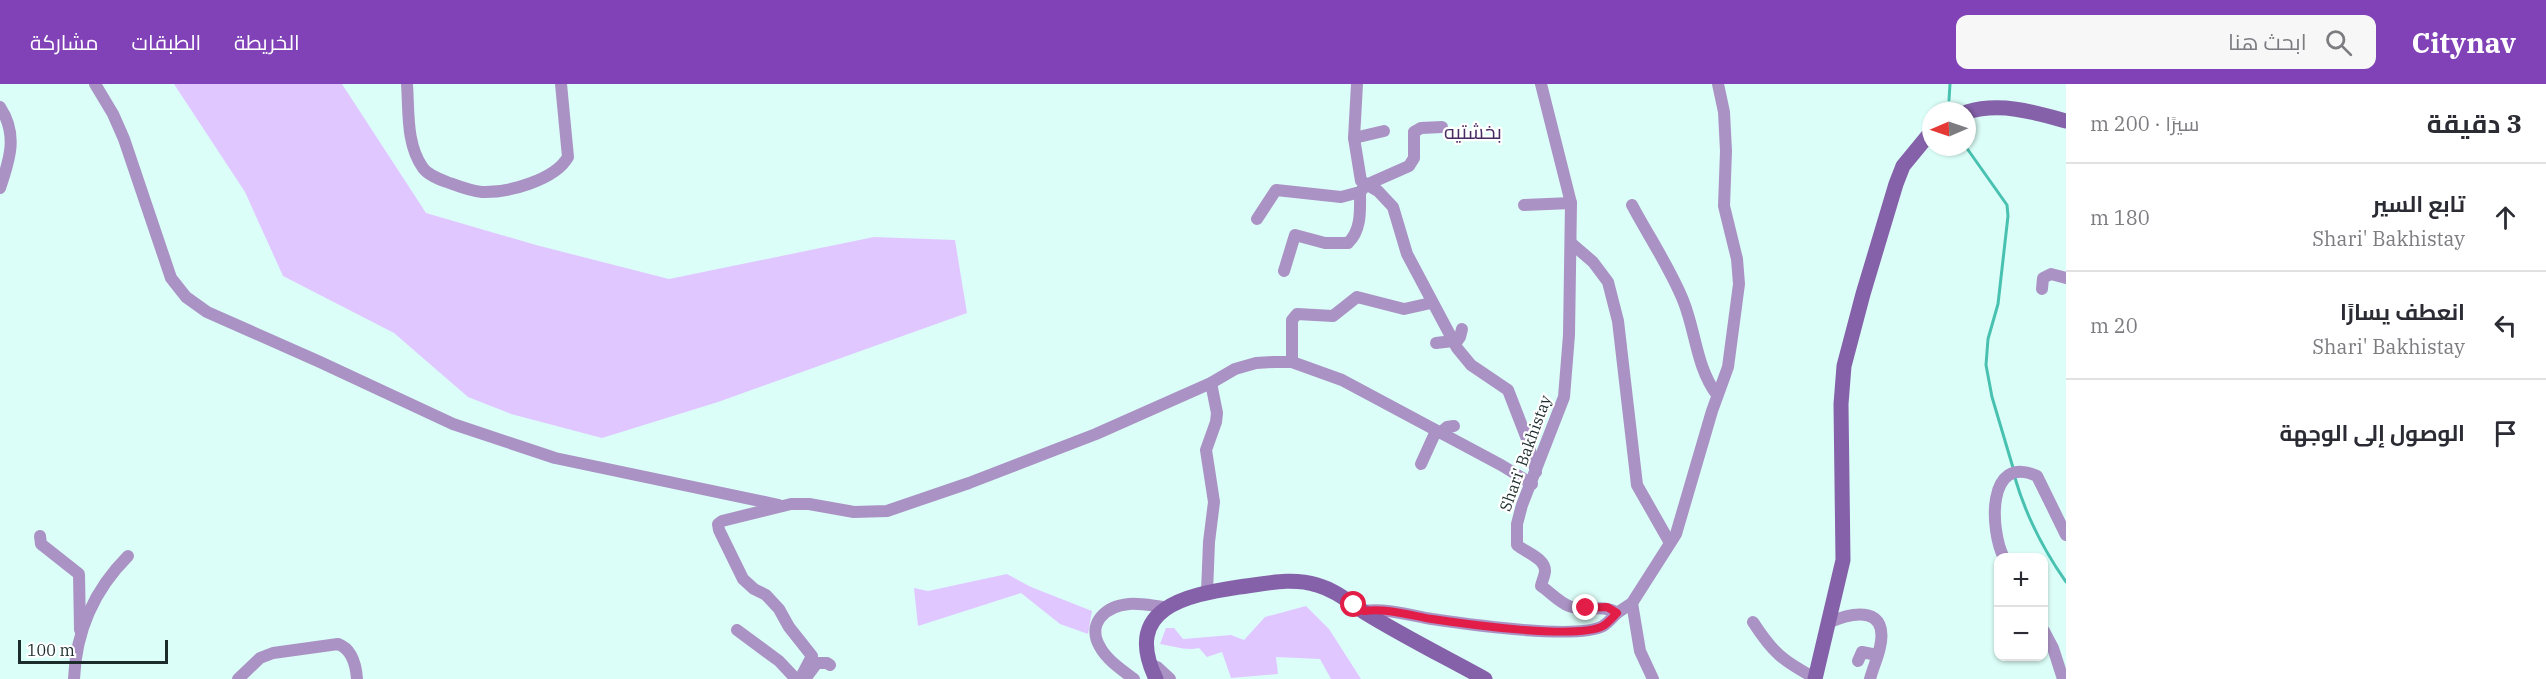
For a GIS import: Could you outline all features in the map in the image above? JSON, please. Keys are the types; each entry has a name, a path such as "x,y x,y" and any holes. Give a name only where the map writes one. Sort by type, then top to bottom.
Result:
{"main road":[{"path":"1976,110 1997,107 2027,111 2066,121"},
{"path":"1815,679 1843,560 1841,404 1844,366 1896,184 1903,165 1922,143"},
{"path":"1156,679 1148,663 1146,651 1151,628 1166,608 1188,596 1207,592 1298,581 1333,591 1485,679"}],"street":[{"path":"95,84 124,139 171,278 186,297 207,312 453,424 555,458 783,506"},
{"path":"407,84 412,147 425,171 461,187 481,192 511,188 556,172 563,166 568,157 561,84"},
{"path":"1284,271 1295,235 1325,243 1348,243 1358,227 1363,189 1354,138 1357,84"},
{"name":"Shari' Bakhistay","path":"1541,84 1571,203 1566,383 1559,411 1522,505 1516,544 1537,557 1543,564 1545,570 1541,586 1570,607 1607,607 1617,613"},
{"path":"1364,611 1379,609 1433,619 1553,632 1588,630 1604,626 1632,603 1670,543 1681,521 1728,367 1739,284 1737,258 1724,206 1726,151 1724,112 1718,84"},
{"path":"0,107 9,126 12,145 0,188"},
{"path":"1257,219 1275,190 1341,197 1363,189 1409,166 1414,158 1414,132 1421,128 1442,127"},
{"path":"1354,138 1384,131"},
{"path":"1363,189 1378,191 1393,207 1407,254 1425,284 1431,303 1454,342 1471,365 1508,390 1527,438 1536,472"},
{"path":"1524,205 1571,203"},
{"path":"1632,205 1661,253 1684,302 1699,359 1708,382 1718,395"},
{"path":"1571,243 1593,262 1608,282 1618,321 1637,485 1670,543"},
{"path":"2042,289 2043,278 2051,274 2066,278"},
{"path":"1292,362 1293,320 1297,314 1333,316 1357,297 1404,309 1431,303"},
{"path":"1436,343 1454,342 1460,337 1462,329"},
{"path":"737,630 779,660 798,679 812,656 789,627 779,609 766,595 754,589 743,579 718,530 718,524 722,521 783,506 809,504 854,512 887,511 969,483 1096,434 1211,383 1227,372 1247,365 1292,362 1359,387 1532,484"},
{"path":"1207,592 1209,542 1214,502 1206,450 1217,413 1211,383"},
{"path":"1421,464 1438,432 1454,426"},
{"path":"2003,553 1993,519 1995,502 2002,482 2016,474 2037,476 2066,535"},
{"path":"40,536 41,544 79,574 81,637 74,679"},
{"path":"81,637 98,593 108,576 128,556"},
{"path":"1632,603 1640,651 1653,679"},
{"path":"1133,679 1100,647 1096,633 1097,620 1110,608 1131,604 1166,608"},
{"path":"1830,622 1847,614 1861,613 1871,616 1881,627 1882,634 1870,679"},
{"path":"1753,622 1779,657 1815,679"},
{"path":"2048,640 2063,679"},
{"path":"238,679 260,658 273,653 338,644 344,646 350,653 357,679"},
{"path":"1858,662 1863,652 1877,656"},
{"path":"806,679 817,663 831,665"},
{"path":"1148,663 1157,667 1170,679"}],"shaded area":[{"path":"174,84 342,84 426,213 536,245 669,279 874,237 955,240 967,313 718,402 602,438 511,414 468,397 394,333 283,276 245,192"},
{"path":"1007,574 1031,587 1092,611 1088,634 1060,624 1021,593 918,626 914,588 928,591"},
{"path":"1306,606 1329,629 1361,679 1331,679 1320,659 1276,657 1278,674 1231,678 1222,652 1207,657 1199,648 1184,649 1160,644 1166,628 1174,628 1183,639 1231,635 1244,640 1265,617"}],"waterway":[{"path":"1949,100 1950,84"},
{"path":"1972,156 2007,205 2008,216 1998,304 1988,339 1986,365 1992,397 2014,471"},
{"path":"2015,478 2036,532 2066,582"}],"district":[{"name":"بخشتيه","path":"1473,132"}],"route":[{"path":"1354,605 1364,611 1379,609 1433,619 1553,632 1588,630 1604,626 1617,613 1607,607 1586,608"}]}
